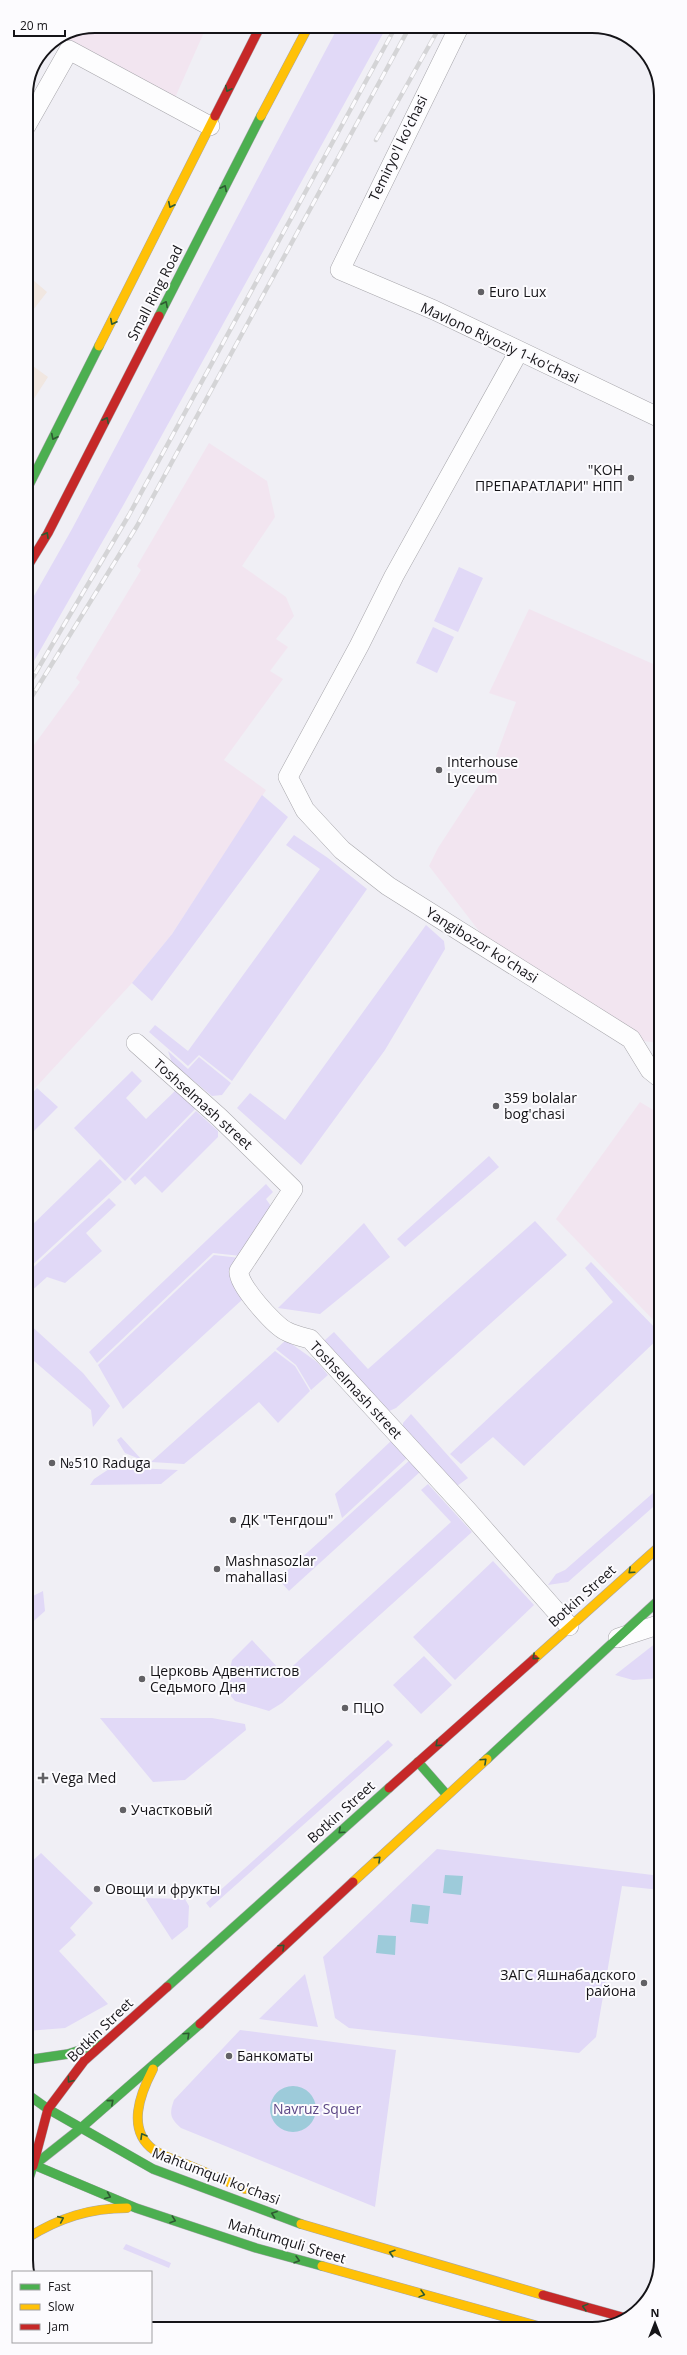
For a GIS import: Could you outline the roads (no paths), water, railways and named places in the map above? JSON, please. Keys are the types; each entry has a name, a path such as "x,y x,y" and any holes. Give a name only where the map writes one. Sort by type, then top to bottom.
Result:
{"main road":[{"path":"237,72 248,33"},
{"name":"Small Ring Road","path":"33,477 258,33"},
{"name":"Small Ring Road","path":"33,557 48,532 305,33"},
{"name":"Botkin Street","path":"48,2109 84,2061 654,1550"},
{"path":"33,2162 81,2128 158,2062 654,1605"},
{"path":"418,1762 447,1795"},
{"path":"33,2059 68,2054 106,2041"},
{"path":"158,2062 146,2082 138,2110 138,2128 145,2141 160,2153 256,2193"},
{"path":"33,2098 48,2109 81,2128"},
{"path":"33,2155 48,2109"},
{"name":"Mahtumquli ko'chasi","path":"81,2128 153,2168 324,2232"},
{"name":"Mahtumquli Street","path":"33,2165 136,2208 256,2248 491,2309 527,2322"},
{"path":"284,2206 324,2232"},
{"path":"33,2234 52,2223 75,2213 103,2208 136,2208"},
{"name":"Mahtumquli Street","path":"324,2232 496,2287 618,2316"}],"street":[{"name":"Temiryo'l ko'chasi","path":"340,270 457,33"},
{"path":"33,114 69,50 210,126"},
{"name":"Mavlono Riyoziy 1-ko'chasi","path":"340,270 434,310 654,415"},
{"name":"Yangibozor ko'chasi","path":"519,351 394,576 359,646 288,777 305,810 342,850 388,886 632,1040 650,1070 654,1073"},
{"name":"Toshselmash street","path":"136,1043 218,1117 294,1189 239,1271 238,1276 243,1288 284,1331 310,1339 467,1510 569,1626"},
{"path":"617,1639 654,1626"}],"water":[{"path":"445,1875 463,1876 461,1895 443,1893"},
{"path":"412,1904 430,1906 428,1924 410,1922"},
{"path":"378,1935 396,1936 395,1955 376,1953"},
{"path":"289,2086 297,2086 306,2090 312,2096 316,2109 312,2122 306,2128 297,2132 289,2132 280,2128 274,2122 270,2113 270,2105 274,2096 280,2090"}],"railway":[{"path":"33,677 129,515 392,33"},
{"path":"33,695 137,526 406,33"},
{"path":"376,140 436,33"}],"place":[{"name":"Euro Lux","path":"481,292"},
{"name":"\"КОН ПРЕПАРАТЛАРИ\" НПП","path":"631,478"},
{"name":"Interhouse Lyceum","path":"439,770"},
{"name":"359 bolalar bog'chasi","path":"496,1106"},
{"name":"№510 Raduga","path":"52,1463"},
{"name":"ДК \"Тенгдош\"","path":"233,1520"},
{"name":"Mashnasozlar mahallasi","path":"217,1569"},
{"name":"Церковь Адвентистов Седьмого Дня","path":"142,1679"},
{"name":"ПЦО","path":"345,1708"},
{"name":"Vega Med","path":"43,1778"},
{"name":"Участковый","path":"123,1810"},
{"name":"Овощи и фрукты","path":"97,1889"},
{"name":"ЗАГС Яшнабадского района","path":"644,1983"},
{"name":"Банкоматы","path":"229,2056"}],"park label":[{"name":"Navruz Squer","path":"317,2109"}]}
